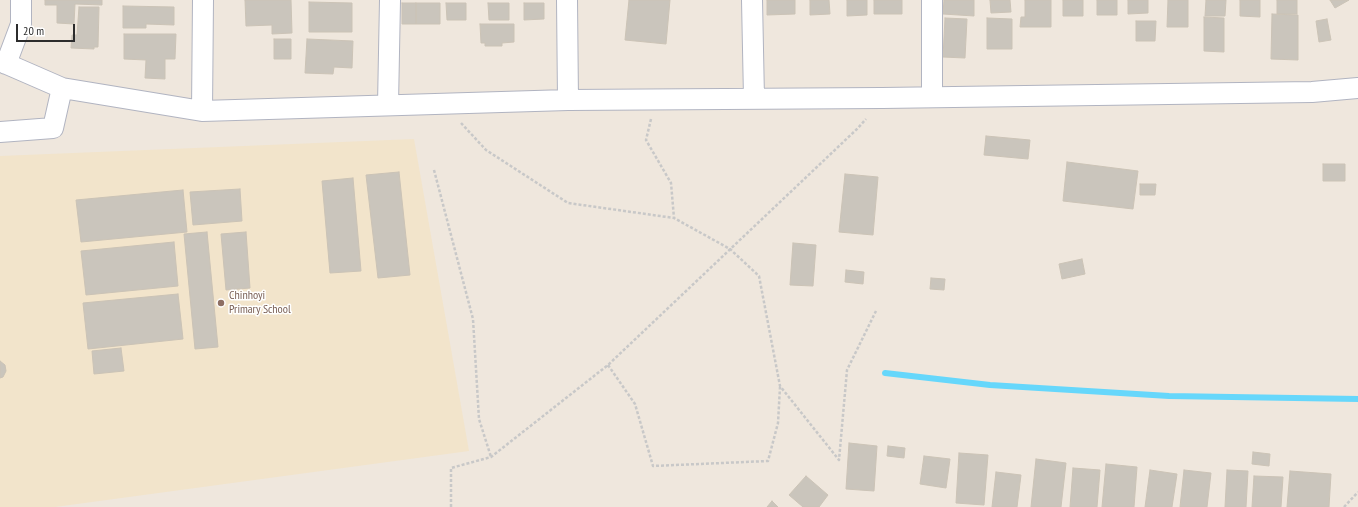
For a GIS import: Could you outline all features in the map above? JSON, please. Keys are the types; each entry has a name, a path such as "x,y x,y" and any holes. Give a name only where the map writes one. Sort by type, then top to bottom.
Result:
{"street":[{"path":"21,0 21,24 3,62 62,88 202,111 568,100 882,98 1312,92 1358,88"},
{"path":"202,111 203,0"},
{"path":"388,105 390,0"},
{"path":"566,0 568,100"},
{"path":"752,0 754,98"},
{"path":"932,0 932,97"},
{"path":"0,132 53,128 62,88"}],"path":[{"path":"451,507 451,468 491,457 608,365 857,129 882,98"},
{"path":"656,99 646,140 671,183 674,218"},
{"path":"443,104 486,150 568,202 674,218 730,249 759,276 780,386 778,423 768,461 653,466 636,404 608,365"},
{"path":"434,170 473,319 479,419 491,457"},
{"path":"780,386 839,460 847,370 876,311"},
{"path":"1344,507 1358,492"}],"shaded area":[{"name":"Chinhoyi Primary School","path":"414,139 469,451 55,507 0,507 0,156"}],"building":[{"path":"45,0 102,0 102,5 75,4 74,24 57,23 57,5 45,5"},
{"path":"245,0 291,0 292,33 272,34 272,25 246,26"},
{"path":"629,0 670,0 666,44 625,40"},
{"path":"767,0 795,0 795,14 767,15"},
{"path":"810,0 829,0 830,14 810,15"},
{"path":"847,0 867,0 867,15 847,16"},
{"path":"874,0 902,0 902,14 874,14"},
{"path":"944,0 974,0 974,16 943,14"},
{"path":"990,0 1010,0 1011,12 991,13"},
{"path":"1025,0 1051,0 1051,27 1020,27 1021,17 1025,17"},
{"path":"1063,0 1083,0 1083,16 1063,16"},
{"path":"1097,0 1117,0 1117,15 1097,15"},
{"path":"1128,0 1148,0 1148,13 1128,14"},
{"path":"1168,0 1188,0 1188,27 1167,27"},
{"path":"1206,0 1226,0 1225,16 1205,16"},
{"path":"1240,0 1260,0 1260,17 1240,16"},
{"path":"1277,0 1297,0 1297,14 1277,14"},
{"path":"1330,0 1349,0 1335,8"},
{"path":"309,2 352,3 352,32 309,32"},
{"path":"402,3 416,3 416,24 402,24"},
{"path":"416,3 440,3 440,24 416,24"},
{"path":"446,3 466,3 466,20 447,20"},
{"path":"488,3 509,3 509,20 489,20"},
{"path":"524,3 544,3 544,19 524,20"},
{"path":"123,6 174,7 174,25 146,24 146,28 123,28"},
{"path":"79,7 99,7 98,47 94,47 94,49 71,48 72,35 77,35"},
{"path":"1272,14 1298,15 1298,60 1271,59"},
{"path":"1204,17 1224,18 1224,52 1204,51"},
{"path":"945,18 967,19 965,58 943,57"},
{"path":"987,18 1012,19 1012,49 987,49"},
{"path":"1327,19 1331,40 1319,42 1316,21"},
{"path":"1136,21 1156,21 1155,41 1136,41"},
{"path":"480,24 514,24 514,42 502,43 502,46 485,46 485,43 481,43"},
{"path":"124,34 176,34 175,59 165,59 165,79 145,78 146,60 124,59"},
{"path":"274,39 291,39 291,59 274,59"},
{"path":"307,39 353,41 352,68 334,67 333,74 305,73"},
{"path":"986,136 1030,140 1028,159 984,155"},
{"path":"1067,162 1138,171 1133,209 1063,201"},
{"path":"1323,164 1345,164 1345,181 1323,181"},
{"path":"399,172 410,275 378,278 366,175"},
{"path":"845,174 878,177 873,235 839,232"},
{"path":"353,178 361,271 330,273 322,181"},
{"path":"1140,184 1156,184 1155,195 1140,195"},
{"path":"240,189 242,221 193,225 190,192"},
{"path":"183,190 187,232 81,242 76,200"},
{"path":"207,232 218,347 195,349 184,234"},
{"path":"246,232 250,288 226,290 221,234"},
{"path":"174,242 178,286 86,295 81,251"},
{"path":"793,243 816,245 813,286 790,285"},
{"path":"1082,259 1085,274 1062,279 1059,264"},
{"path":"846,270 864,272 863,284 845,282"},
{"path":"931,278 945,279 944,290 930,289"},
{"path":"178,294 183,339 88,349 83,303"},
{"path":"121,348 124,371 94,374 92,351"},
{"path":"0,361 5,365 6,371 3,377 0,378"},
{"path":"849,443 877,446 874,491 846,489"},
{"path":"888,446 905,448 904,458 887,456"},
{"path":"1253,452 1270,454 1269,466 1252,464"},
{"path":"959,453 988,455 984,505 956,503"},
{"path":"924,456 950,459 946,488 920,484"},
{"path":"1036,459 1066,463 1061,507 1031,507"},
{"path":"1106,464 1137,467 1134,507 1102,507"},
{"path":"1073,468 1100,470 1097,507 1070,507"},
{"path":"1150,470 1177,474 1172,507 1145,507"},
{"path":"1184,470 1211,473 1207,507 1180,507"},
{"path":"1227,470 1248,471 1246,507 1225,507"},
{"path":"1290,471 1331,474 1329,507 1287,507"},
{"path":"996,472 1021,475 1017,507 992,507"},
{"path":"806,476 828,495 819,507 803,507 789,495"},
{"path":"1254,476 1283,477 1281,507 1252,507"},
{"path":"772,501 778,507 767,507"}],"waterway":[{"path":"885,373 990,385 1169,396 1358,399"}],"place":[{"name":"Chinhoyi Primary School","path":"221,303"}]}
